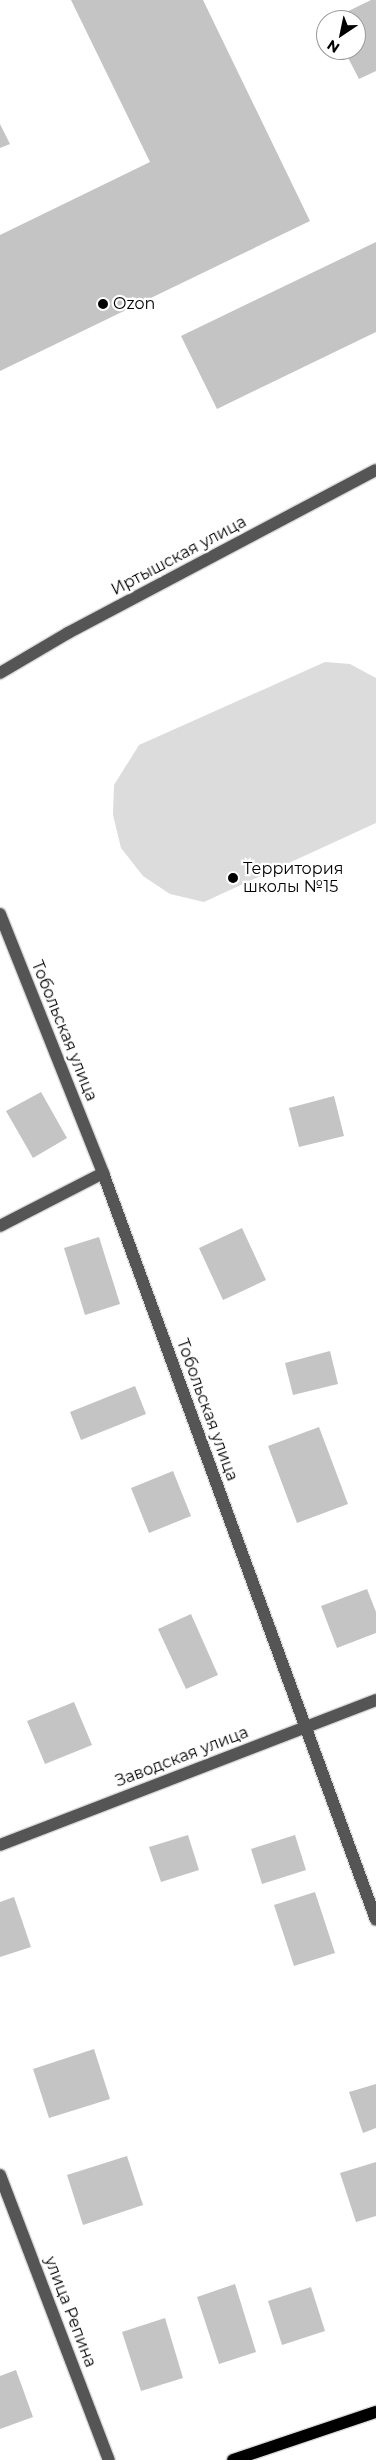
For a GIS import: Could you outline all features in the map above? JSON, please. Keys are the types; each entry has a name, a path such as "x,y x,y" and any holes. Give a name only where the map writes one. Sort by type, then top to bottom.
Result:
{"main road":[{"path":"233,2460 376,2412"}],"street":[{"name":"Иртышская улица","path":"0,673 376,470"},
{"name":"Тобольская улица","path":"0,914 103,1172 376,1920"},
{"path":"0,1226 103,1172"},
{"name":"Заводская улица","path":"0,1844 376,1700"},
{"name":"улица Репина","path":"0,2175 109,2460"}],"shaded area":[{"path":"325,662 350,664 376,678 376,823 204,902 170,894 143,876 121,848 113,815 114,785 139,745"}],"building":[{"path":"71,0 203,0 310,221 0,371 0,235 150,162"},
{"path":"371,0 376,0 376,71 359,79 349,60 366,60 366,10 350,10"},
{"path":"0,124 10,144 0,148"},
{"path":"376,242 376,332 217,409 181,336"},
{"path":"41,1092 67,1138 33,1158 6,1111"},
{"path":"334,1096 344,1136 299,1147 289,1108"},
{"path":"242,1228 266,1280 223,1300 199,1248"},
{"path":"99,1237 120,1304 85,1315 64,1248"},
{"path":"330,1351 338,1384 293,1395 285,1363"},
{"path":"135,1386 146,1414 81,1440 70,1412"},
{"path":"319,1427 348,1504 297,1523 268,1446"},
{"path":"173,1471 191,1516 149,1533 131,1488"},
{"path":"367,1589 376,1612 376,1633 337,1648 321,1606"},
{"path":"191,1614 218,1675 186,1689 158,1629"},
{"path":"74,1702 92,1745 45,1764 27,1721"},
{"path":"188,1835 199,1870 161,1882 149,1847"},
{"path":"295,1835 306,1870 262,1884 251,1849"},
{"path":"315,1892 335,1953 294,1966 274,1905"},
{"path":"14,1897 31,1947 0,1957 0,1902"},
{"path":"94,2049 110,2099 49,2118 33,2069"},
{"path":"376,2084 376,2128 363,2133 349,2092"},
{"path":"127,2156 143,2205 83,2225 67,2175"},
{"path":"376,2162 376,2216 356,2222 340,2173"},
{"path":"235,2284 256,2352 219,2364 197,2297"},
{"path":"311,2287 325,2331 282,2345 268,2301"},
{"path":"165,2318 183,2378 141,2391 122,2332"},
{"path":"16,2370 33,2417 0,2429 0,2376"}],"place":[{"name":"Ozon","path":"103,304"},
{"name":"Территория школы №15","path":"233,878"}]}
